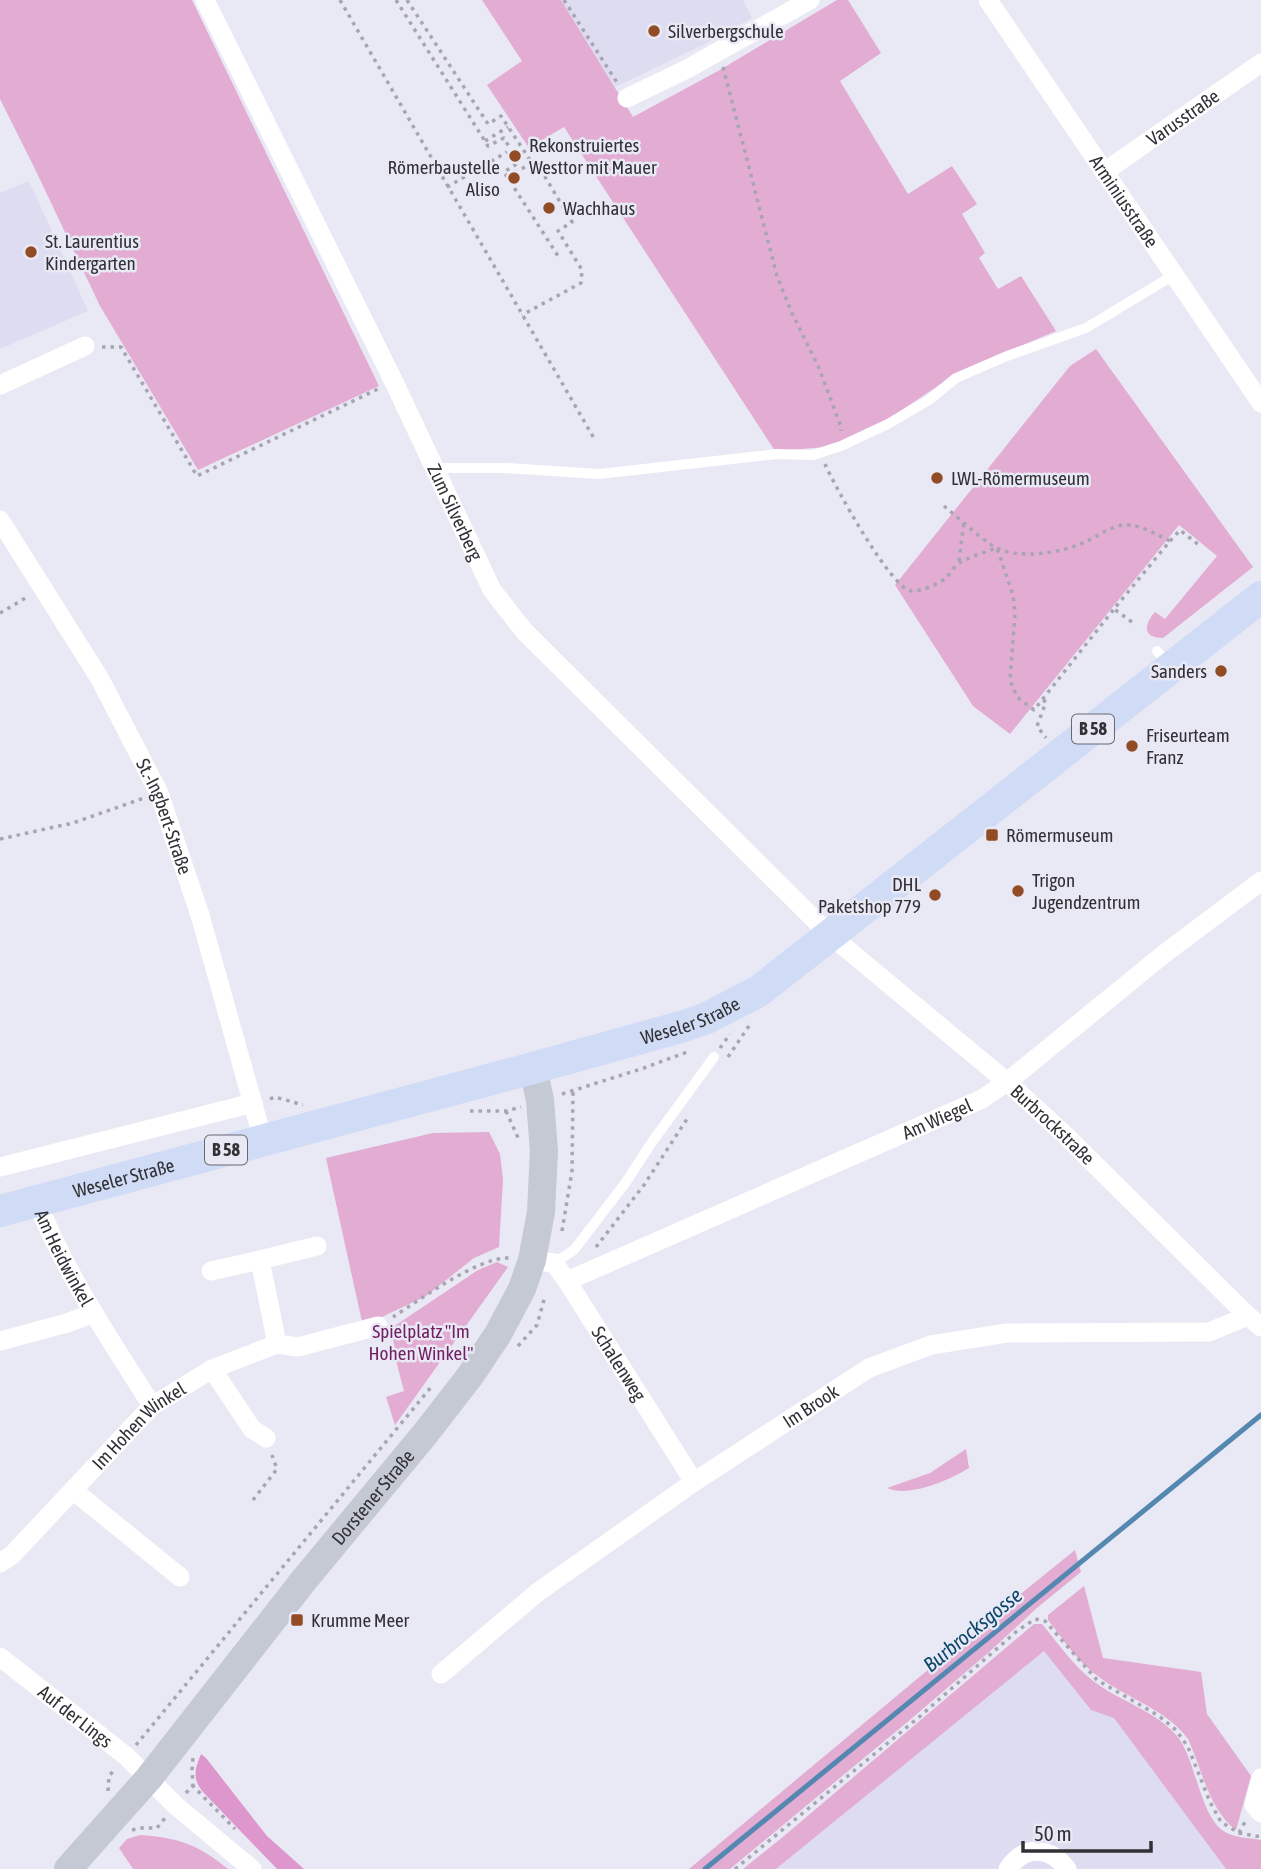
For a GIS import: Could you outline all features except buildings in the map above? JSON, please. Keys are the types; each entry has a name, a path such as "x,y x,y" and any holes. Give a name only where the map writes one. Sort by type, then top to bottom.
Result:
{"main road":[{"name":"Weseler Straße","path":"0,1211 533,1069 707,1018 759,991 1065,751 1164,659 1261,597"},
{"name":"Dorstener Straße","path":"68,1869 149,1778 304,1580 425,1434 470,1376 498,1334 533,1264 541,1212 544,1151 540,1100 533,1069"}],"street":[{"name":"Zum Silverberg","path":"205,0 394,382 492,590 525,632 830,935"},
{"path":"627,97 719,52 810,0"},
{"name":"Arminiusstraße","path":"988,0 1261,403"},
{"name":"Varusstraße","path":"1104,172 1261,63"},
{"path":"0,385 85,346"},
{"name":"St.-Ingbert-Straße","path":"0,520 100,679 159,793 200,915 263,1140"},
{"name":"Am Wiegel","path":"576,1277 982,1099 1007,1082 1164,954 1261,881"},
{"name":"Burbrockstraße","path":"830,935 1007,1082 1063,1133 1254,1322"},
{"path":"0,1167 253,1103"},
{"name":"Am Heidwinkel","path":"37,1201 47,1227 94,1313 152,1406"},
{"path":"211,1271 317,1246"},
{"path":"260,1260 277,1344"},
{"name":"Schalenweg","path":"533,1264 576,1277 694,1482"},
{"name":"Am Heidwinkel","path":"0,1341 94,1313"},
{"name":"Im Brook","path":"441,1674 538,1592 694,1482 869,1368 931,1345 1007,1333 1209,1332 1254,1322"},
{"name":"Im Hohen Winkel","path":"0,1563 12,1555 152,1406 212,1368 277,1344 298,1348 378,1326"},
{"path":"212,1368 252,1429 267,1438"},
{"path":"74,1490 180,1577"},
{"name":"Auf der Lings","path":"0,1657 126,1756 149,1778"},
{"path":"149,1778 175,1805 252,1869"},
{"path":"1261,1778 1254,1805 1261,1813"},
{"path":"1008,1869 1018,1856 1042,1851 1053,1855 1066,1869"}],"lane":[{"path":"434,468 506,468 599,474 778,454 813,455 841,446 888,424 929,400 956,378 1007,356 1086,328 1174,275"},
{"path":"533,1264 574,1250 626,1182 714,1056"}],"path":[{"path":"340,0 594,440"},
{"path":"396,0 488,146 504,138 518,163 504,172 560,259"},
{"path":"407,0 488,124 501,116 517,146 544,175 572,222 558,231 582,270 581,283 522,315"},
{"path":"564,0 627,97"},
{"path":"719,52 776,276 820,368 841,427 841,446"},
{"path":"485,141 508,127"},
{"path":"447,187 507,152"},
{"path":"507,177 532,163"},
{"path":"85,346 121,347 197,476 394,382"},
{"path":"820,453 850,514 889,572 905,589 918,590 944,580 959,562 997,548"},
{"path":"944,506 997,548 1014,552 1051,553 1068,550 1117,526 1127,524 1138,526 1170,541"},
{"path":"959,562 964,522"},
{"path":"997,548 1013,595 1015,614 1010,680 1017,697 1034,710 1180,530 1200,546"},
{"path":"0,613 43,587"},
{"path":"1114,609 1136,625"},
{"path":"1042,699 1046,702 1037,726 1043,736 1065,751"},
{"path":"0,839 73,823 159,793"},
{"path":"724,1064 752,1020"},
{"path":"714,1056 734,1030"},
{"path":"378,1326 477,1265 502,1257 533,1264 565,1217 572,1171 573,1091 598,1082"},
{"path":"576,1277 644,1185 695,1107"},
{"path":"506,1111 521,1145"},
{"path":"154,1725 435,1382"},
{"path":"253,1500 276,1469 267,1438"},
{"path":"735,1869 918,1718 1017,1631 1035,1619 1045,1621 1097,1680 1159,1716 1176,1730 1188,1747 1221,1822 1239,1833 1261,1838"},
{"path":"193,1759 193,1785"},
{"path":"127,1831 157,1828"}],"shaded area":[{"name":"Silverbergschule","path":"561,0 743,0 752,18 615,87"},
{"name":"St. Laurentius Kindergarten","path":"29,181 88,311 0,349 0,193"},
{"path":"1044,1650 1090,1709 1114,1717 1226,1869 776,1869"},
{"path":"201,1754 267,1836 304,1869 277,1869 202,1791 196,1773"}],"green space":[{"path":"0,0 192,0 379,386 198,470 100,306 0,99"},
{"path":"482,0 561,0 633,117 718,71 837,0 848,0 881,53 840,81 908,194 952,166 977,204 962,214 985,253 979,258 998,289 1021,276 1056,331 959,372 888,419 839,442 826,447 775,451 564,127 529,148 487,85 522,61"},
{"path":"1096,349 1253,567 1163,638 1151,636 1147,625 1155,612 1165,619 1217,556 1179,525 1010,734 973,706 895,585 1070,366"},
{"path":"489,1132 500,1154 503,1179 499,1247 474,1258 426,1296 363,1326 326,1158 433,1133"},
{"name":"Spielplatz \"Im Hohen Winkel\"","path":"497,1262 508,1267 395,1425 386,1397 404,1391 390,1329 478,1270"},
{"path":"966,1449 969,1468 951,1478 906,1491 887,1488 930,1473"},
{"path":"1075,1550 1081,1572 911,1719 730,1869 689,1869 965,1639"},
{"path":"1084,1586 1103,1658 1201,1672 1207,1714 1251,1776 1236,1830 1219,1812 1188,1739 1158,1712 1091,1671 1048,1620 1048,1615"},
{"path":"1034,1624 1042,1624 1092,1680 1158,1719 1177,1736 1184,1747 1205,1804 1219,1828 1229,1834 1261,1840 1261,1869 1226,1869 1114,1718 1091,1710 1044,1651 776,1869 743,1869 784,1836"},
{"path":"140,1835 187,1844 228,1869 133,1869 119,1848 127,1839"}],"waterway":[{"name":"Burbrocksgosse","path":"705,1869 1261,1415"}],"place":[{"name":"Silverbergschule","path":"654,31"},
{"name":"Rekonstruiertes Westtor mit Mauer","path":"515,156"},
{"name":"Römerbaustelle Aliso","path":"514,178"},
{"name":"Wachhaus","path":"549,208"},
{"name":"St. Laurentius Kindergarten","path":"31,252"},
{"name":"LWL-Römermuseum","path":"937,478"},
{"name":"Sanders","path":"1221,671"},
{"name":"Friseurteam Franz","path":"1132,746"},
{"name":"Römermuseum","path":"992,835"},
{"name":"Trigon Jugendzentrum","path":"1018,891"},
{"name":"DHL Paketshop 779","path":"935,895"},
{"name":"Krumme Meer","path":"297,1620"}]}
